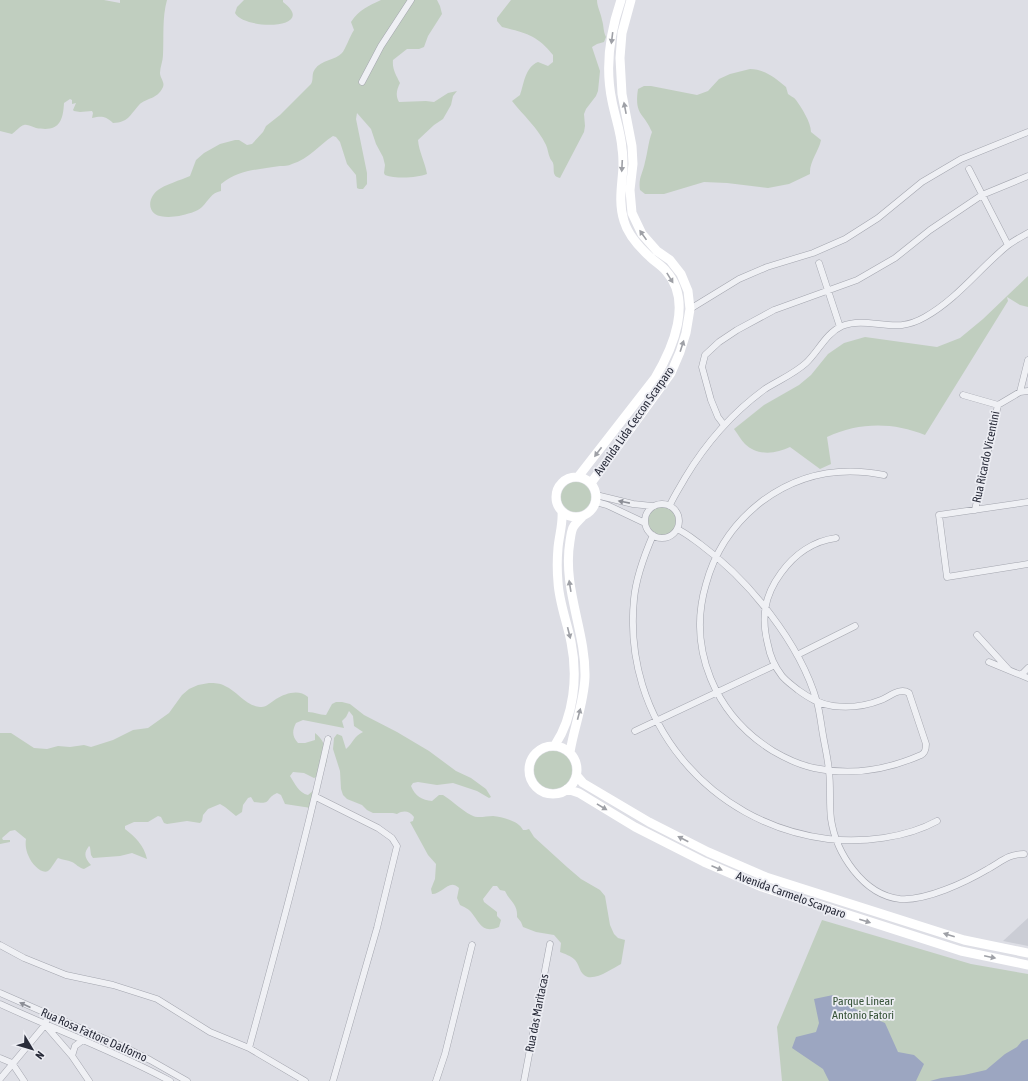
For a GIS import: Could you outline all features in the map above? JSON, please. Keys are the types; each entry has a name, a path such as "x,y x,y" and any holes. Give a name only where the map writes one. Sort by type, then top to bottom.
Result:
{"main road":[{"name":"Avenida Lida Ceccon Scarparo","path":"578,477 655,378 670,350 677,323 678,297 672,279 659,264 641,249 627,230 623,220 620,195 623,166 622,146 619,125 612,102 609,75 613,28 621,0"},
{"name":"Avenida Lida Ceccon Scarparo","path":"591,483 671,373 686,333 690,309 688,291 681,274 670,260 657,251 642,234 632,213 630,190 633,164 632,146 622,94 620,58 622,33 630,0"},
{"path":"570,752 572,738 581,710 585,677 582,642 569,581 569,550 573,527 582,517 593,509 596,499 595,488 591,483 578,477 571,478 560,486 556,499 562,512 568,516 582,517"},
{"path":"555,745 562,734 570,708 574,677 571,643 558,582 558,549 563,521 562,512"},
{"path":"555,745 570,752 576,763 577,776 573,783 560,793 551,794 543,792 536,787 531,780 530,768 533,756 539,750 547,746 555,745"},
{"name":"Avenida Carmelo Scarparo","path":"577,776 584,783 649,822 708,852 766,877 964,940 1028,953"},
{"name":"Avenida Carmelo Scarparo","path":"567,789 578,793 635,827 704,862 762,888 961,951 1028,965"}],"street":[{"path":"362,82 381,46 411,0"},
{"path":"690,309 739,279 767,267 813,253 845,239 878,218 922,182 961,159 1028,132"},
{"path":"969,170 1008,245"},
{"path":"724,425 718,417 711,400 702,368 705,355 719,342 737,330 774,310 828,292 856,280 895,258 930,230 982,195 1028,176"},
{"path":"670,505 690,469 724,425 750,400 799,369 840,327 860,323 876,323 889,326 915,322 944,305 1008,245 1028,233"},
{"path":"819,263 840,327"},
{"path":"1020,392 1028,360"},
{"path":"963,395 998,405 1020,392 1028,390"},
{"name":"Rua Ricardo Vicentini","path":"975,510 998,405"},
{"path":"836,538 815,544 787,565 774,584 765,608 765,633 769,651 782,676 817,703 850,707 867,705 902,691 906,691 911,696 926,744 926,749 921,756 886,768 853,772 830,771 813,768 781,756 751,735 738,722 717,693 709,674 704,656 700,619 703,595 709,572 717,556 727,538 739,522 759,504 787,486 824,474 844,471 864,471 884,475"},
{"path":"596,499 652,506 663,503 670,505 676,510 679,517 677,529 672,535 664,538 653,536 647,530 645,523 647,512 652,506"},
{"path":"596,499 645,523"},
{"path":"1028,502 939,515 947,577 1028,564"},
{"path":"677,529 717,556 742,581 782,630 797,655 807,675 817,703 830,771 831,819 837,840 847,861 857,874 876,890 892,897 910,899 944,890 972,878 1011,855 1024,854"},
{"path":"653,536 646,550 634,598 632,624 636,665 644,690 657,721 675,751 689,768 706,785 745,813 768,824 792,832 815,837 837,840 884,837 920,829 937,821"},
{"path":"797,655 855,626"},
{"path":"977,635 1009,670"},
{"path":"989,662 1028,678"},
{"path":"635,731 775,665"},
{"path":"1021,676 1028,668"},
{"path":"249,1048 316,797 328,739"},
{"path":"316,797 378,828 392,838 397,846 377,928 333,1081"},
{"path":"436,1081 445,1054 472,944"},
{"name":"Rua das Maritacas","path":"524,1081 550,944"},
{"path":"0,945 24,958 66,975 113,984 157,999 210,1032 249,1048 304,1081"},
{"name":"Rua Rosa Fattore Dalforno","path":"0,993 128,1049 187,1081"},
{"name":"Rua Rosa Fattore Dalforno","path":"0,1004 45,1025 132,1061 170,1081"},
{"path":"0,1079 45,1025 48,1015"},
{"path":"45,1025 72,1056 89,1081"},
{"path":"72,1056 75,1046 83,1040"},
{"path":"0,1058 12,1064 24,1081"}],"shaded area":[{"path":"1028,918 1028,946 1003,941"}],"green space":[{"path":"0,0 104,0 120,3 120,0 167,0 164,20 163,57 160,68 163,83 161,91 155,96 142,102 126,120 118,122 113,123 103,117 92,118 92,111 74,111 73,110 76,103 72,104 72,100 70,99 64,103 61,121 50,129 24,125 12,134 0,131"},
{"path":"244,0 283,0 283,2 292,11 292,18 286,22 264,25 241,19 235,13 237,7"},
{"path":"381,0 437,0 440,6 442,14 428,36 424,47 419,49 407,49 393,60 394,69 400,83 397,92 399,102 434,102 448,93 457,91 453,96 451,105 443,119 418,140 427,174 406,178 385,175 383,157 376,144 371,129 357,113 356,119 367,173 367,184 363,189 357,188 356,175 347,164 340,142 333,136 304,159 288,166 249,171 235,175 221,184 221,191 212,195 200,209 195,212 167,217 155,214 152,211 150,201 155,192 164,186 190,176 196,160 204,153 220,144 235,140 239,140 247,145 252,144 263,132 266,126 280,115 311,84 315,69 321,64 342,53 354,30 351,22 357,14"},
{"path":"511,0 597,0 606,37 604,42 592,47 600,71 598,91 586,109 584,114 584,132 560,178 554,174 553,163 543,139 535,127 512,101 520,95 530,68 538,62 548,66 553,62 553,55 536,39 524,33 502,27 497,21 497,18"},
{"path":"750,69 765,72 786,87 788,94 795,99 805,115 811,128 811,132 821,140 811,165 810,174 789,184 768,188 704,182 664,194 645,194 640,190 640,179 652,132 640,113 637,104 638,89 644,86 651,86 697,95 708,91 719,79 730,74"},
{"path":"1028,276 1028,307 1020,305 1007,297 1008,301 925,435 888,426 864,426 839,432 827,437 831,464 820,469 790,447 767,453 755,451 742,441 734,429 764,405 799,385 811,375 828,354 844,343 865,337 937,347 960,338 983,319"},
{"path":"576,482 587,486 591,497 587,508 576,512 565,508 561,497 565,486"},
{"path":"662,507 672,511 676,521 672,531 662,535 652,531 648,521 652,511"},
{"path":"209,683 223,685 250,704 260,707 266,706 284,695 292,693 301,693 308,697 308,712 321,715 326,715 332,704 336,702 350,704 364,715 397,732 429,751 456,771 471,778 486,789 491,797 489,798 477,791 453,783 437,785 418,782 413,783 411,786 419,797 425,800 432,801 439,795 443,795 464,811 474,816 501,817 518,824 523,830 529,829 534,837 567,867 581,879 600,890 605,896 610,925 614,934 618,938 625,940 621,964 598,976 588,977 584,975 574,959 560,952 561,943 554,935 536,932 523,927 517,917 516,909 513,903 505,891 500,890 497,886 493,886 483,899 484,902 497,912 497,916 501,920 499,927 493,929 482,926 470,911 460,905 457,898 459,888 455,885 449,886 432,894 431,889 435,879 436,864 428,855 410,822 413,821 414,817 410,813 406,812 397,814 373,813 362,805 347,799 343,795 341,789 340,771 333,749 334,738 337,734 342,736 346,749 363,732 354,726 353,716 349,711 342,721 344,728 303,720 296,723 293,731 298,743 305,743 315,740 315,733 320,737 326,750 326,763 320,774 314,778 304,773 293,772 290,776 298,788 305,794 308,795 314,790 311,808 285,804 281,795 277,793 264,803 254,802 251,797 248,798 243,805 242,812 236,816 220,804 208,809 203,815 200,823 187,821 167,824 164,823 161,817 158,816 148,822 134,822 125,826 125,829 136,838 146,854 147,859 132,853 120,856 93,858 89,846 86,851 86,856 91,865 84,869 72,862 58,858 48,871 46,872 40,870 32,862 28,855 26,850 26,839 15,830 10,831 2,838 3,840 10,840 10,842 0,844 0,733 11,733 34,748 47,749 58,746 70,747 84,745 91,747 113,740 133,730 148,728 169,713 182,695 189,689 198,685"},
{"path":"553,751 566,757 572,770 566,783 553,789 540,783 534,770 540,757"},
{"name":"Parque Linear Antonio Fatori","path":"822,920 971,964 1028,974 1028,1081 782,1081 777,1027"}],"water":[{"path":"833,995 834,1004 847,1004 864,1014 885,1023 898,1052 914,1055 924,1064 916,1081 829,1081 823,1069 792,1048 796,1037 816,1032 819,1023 814,999"},
{"path":"1028,1039 1028,1081 930,1081 986,1070 1005,1054 1017,1047 1022,1041"}]}
